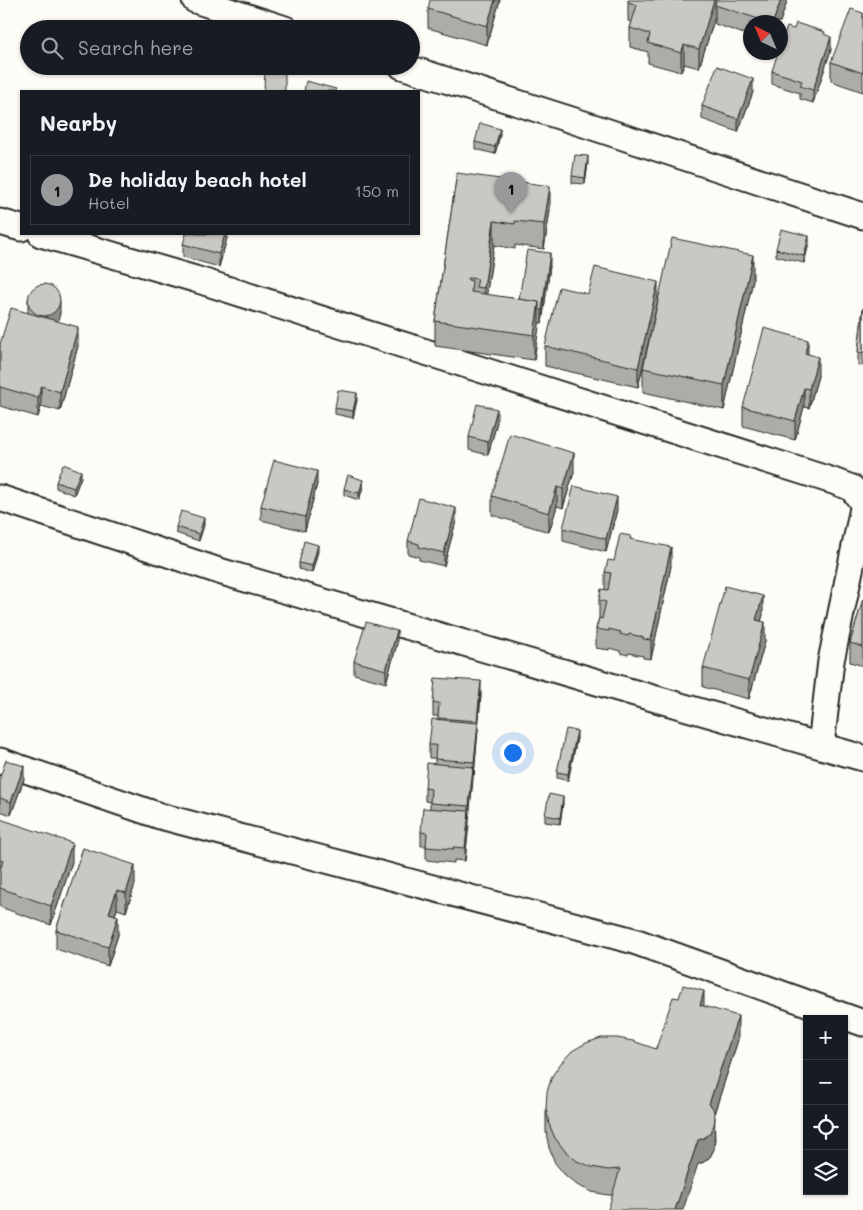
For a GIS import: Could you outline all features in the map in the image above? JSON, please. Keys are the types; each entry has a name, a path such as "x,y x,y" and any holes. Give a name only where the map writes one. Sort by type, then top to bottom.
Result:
{"street":[{"path":"196,0 257,20"},
{"path":"420,72 863,216"},
{"path":"0,222 20,228"},
{"path":"44,235 195,279 833,481 852,488 863,502"},
{"path":"0,498 219,571 863,758"},
{"path":"821,745 831,661 863,508"},
{"path":"0,761 160,816 634,941 863,1023"}],"building":[{"path":"430,0 495,0 487,26 428,9"},
{"path":"628,0 714,0 699,49 684,45 681,53 648,43 650,34 630,28 637,5 628,2"},
{"path":"716,0 781,0 776,15 746,15 715,5"},
{"path":"851,9 863,13 863,73 831,62"},
{"path":"796,23 825,32 824,34 831,37 813,90 800,86 802,81 772,71 775,60 788,60 788,27 794,29"},
{"path":"717,66 753,79 738,119 702,106"},
{"path":"265,75 285,75 285,90 264,90"},
{"path":"306,81 336,89 336,90 304,90"},
{"path":"480,123 500,129 495,147 475,142"},
{"path":"575,155 588,156 585,178 572,176"},
{"path":"457,173 550,186 544,224 515,221 515,224 494,221 484,288 476,287 478,279 468,278 468,280 472,281 471,292 539,302 534,335 435,321"},
{"path":"781,229 809,236 804,256 776,249"},
{"path":"186,235 225,235 219,254 183,244"},
{"path":"672,238 753,255 724,385 643,368"},
{"path":"527,250 550,253 542,310 539,310 539,302 519,299"},
{"path":"595,267 658,282 638,368 545,346 559,287 588,294"},
{"path":"44,284 50,285 55,289 59,294 59,306 55,311 50,315 44,316 38,315 33,311 29,306 28,300 29,294 33,289 38,285"},
{"path":"11,308 78,327 60,392 41,386 38,398 0,387 0,344"},
{"path":"863,308 863,353 858,352"},
{"path":"764,328 808,340 805,353 818,357 809,389 804,388 795,421 743,407"},
{"path":"338,390 357,393 353,411 335,408"},
{"path":"477,404 497,409 488,442 469,437"},
{"path":"510,434 574,453 563,489 557,487 549,513 492,496"},
{"path":"274,460 317,471 305,517 261,506"},
{"path":"63,464 81,471 74,488 56,482"},
{"path":"348,475 363,480 359,493 344,489"},
{"path":"574,486 617,497 606,539 563,528"},
{"path":"419,498 456,508 444,553 419,547 419,544 408,541"},
{"path":"181,511 204,518 199,534 176,527"},
{"path":"620,534 631,536 630,539 671,547 651,640 629,634 628,636 620,634 621,632 609,629 609,631 596,629 599,618 602,619 606,602 599,600 601,589 608,590 611,573 605,572 608,560 614,561"},
{"path":"304,541 318,545 312,566 299,563"},
{"path":"725,586 763,596 756,620 765,622 749,680 703,668"},
{"path":"863,599 863,647 850,643"},
{"path":"366,622 397,631 386,670 354,661"},
{"path":"435,678 481,681 477,721 438,718 439,703 433,703"},
{"path":"432,719 478,723 474,762 435,759 436,745 429,745"},
{"path":"566,729 577,731 568,774 557,772"},
{"path":"6,760 24,766 11,802 0,798 0,777"},
{"path":"427,763 473,767 469,806 430,803 431,789 425,788"},
{"path":"549,794 563,797 560,818 545,815"},
{"path":"423,808 469,811 465,848 426,847 427,833 421,832"},
{"path":"0,819 72,843 51,906 0,888 0,870 3,861 0,860"},
{"path":"83,848 135,865 126,893 117,890 109,913 118,916 108,947 56,930"},
{"path":"683,985 704,991 700,1005 738,1016 709,1104 713,1108 714,1125 710,1133 698,1140 675,1210 608,1210 620,1169 608,1170 592,1167 577,1161 565,1151 555,1138 549,1124 546,1108 547,1092 552,1076 572,1051 586,1043 601,1038 633,1041 656,1049 673,997 679,998"}],"place":[{"name":"De holiday beach hotel","path":"511,213"}]}
